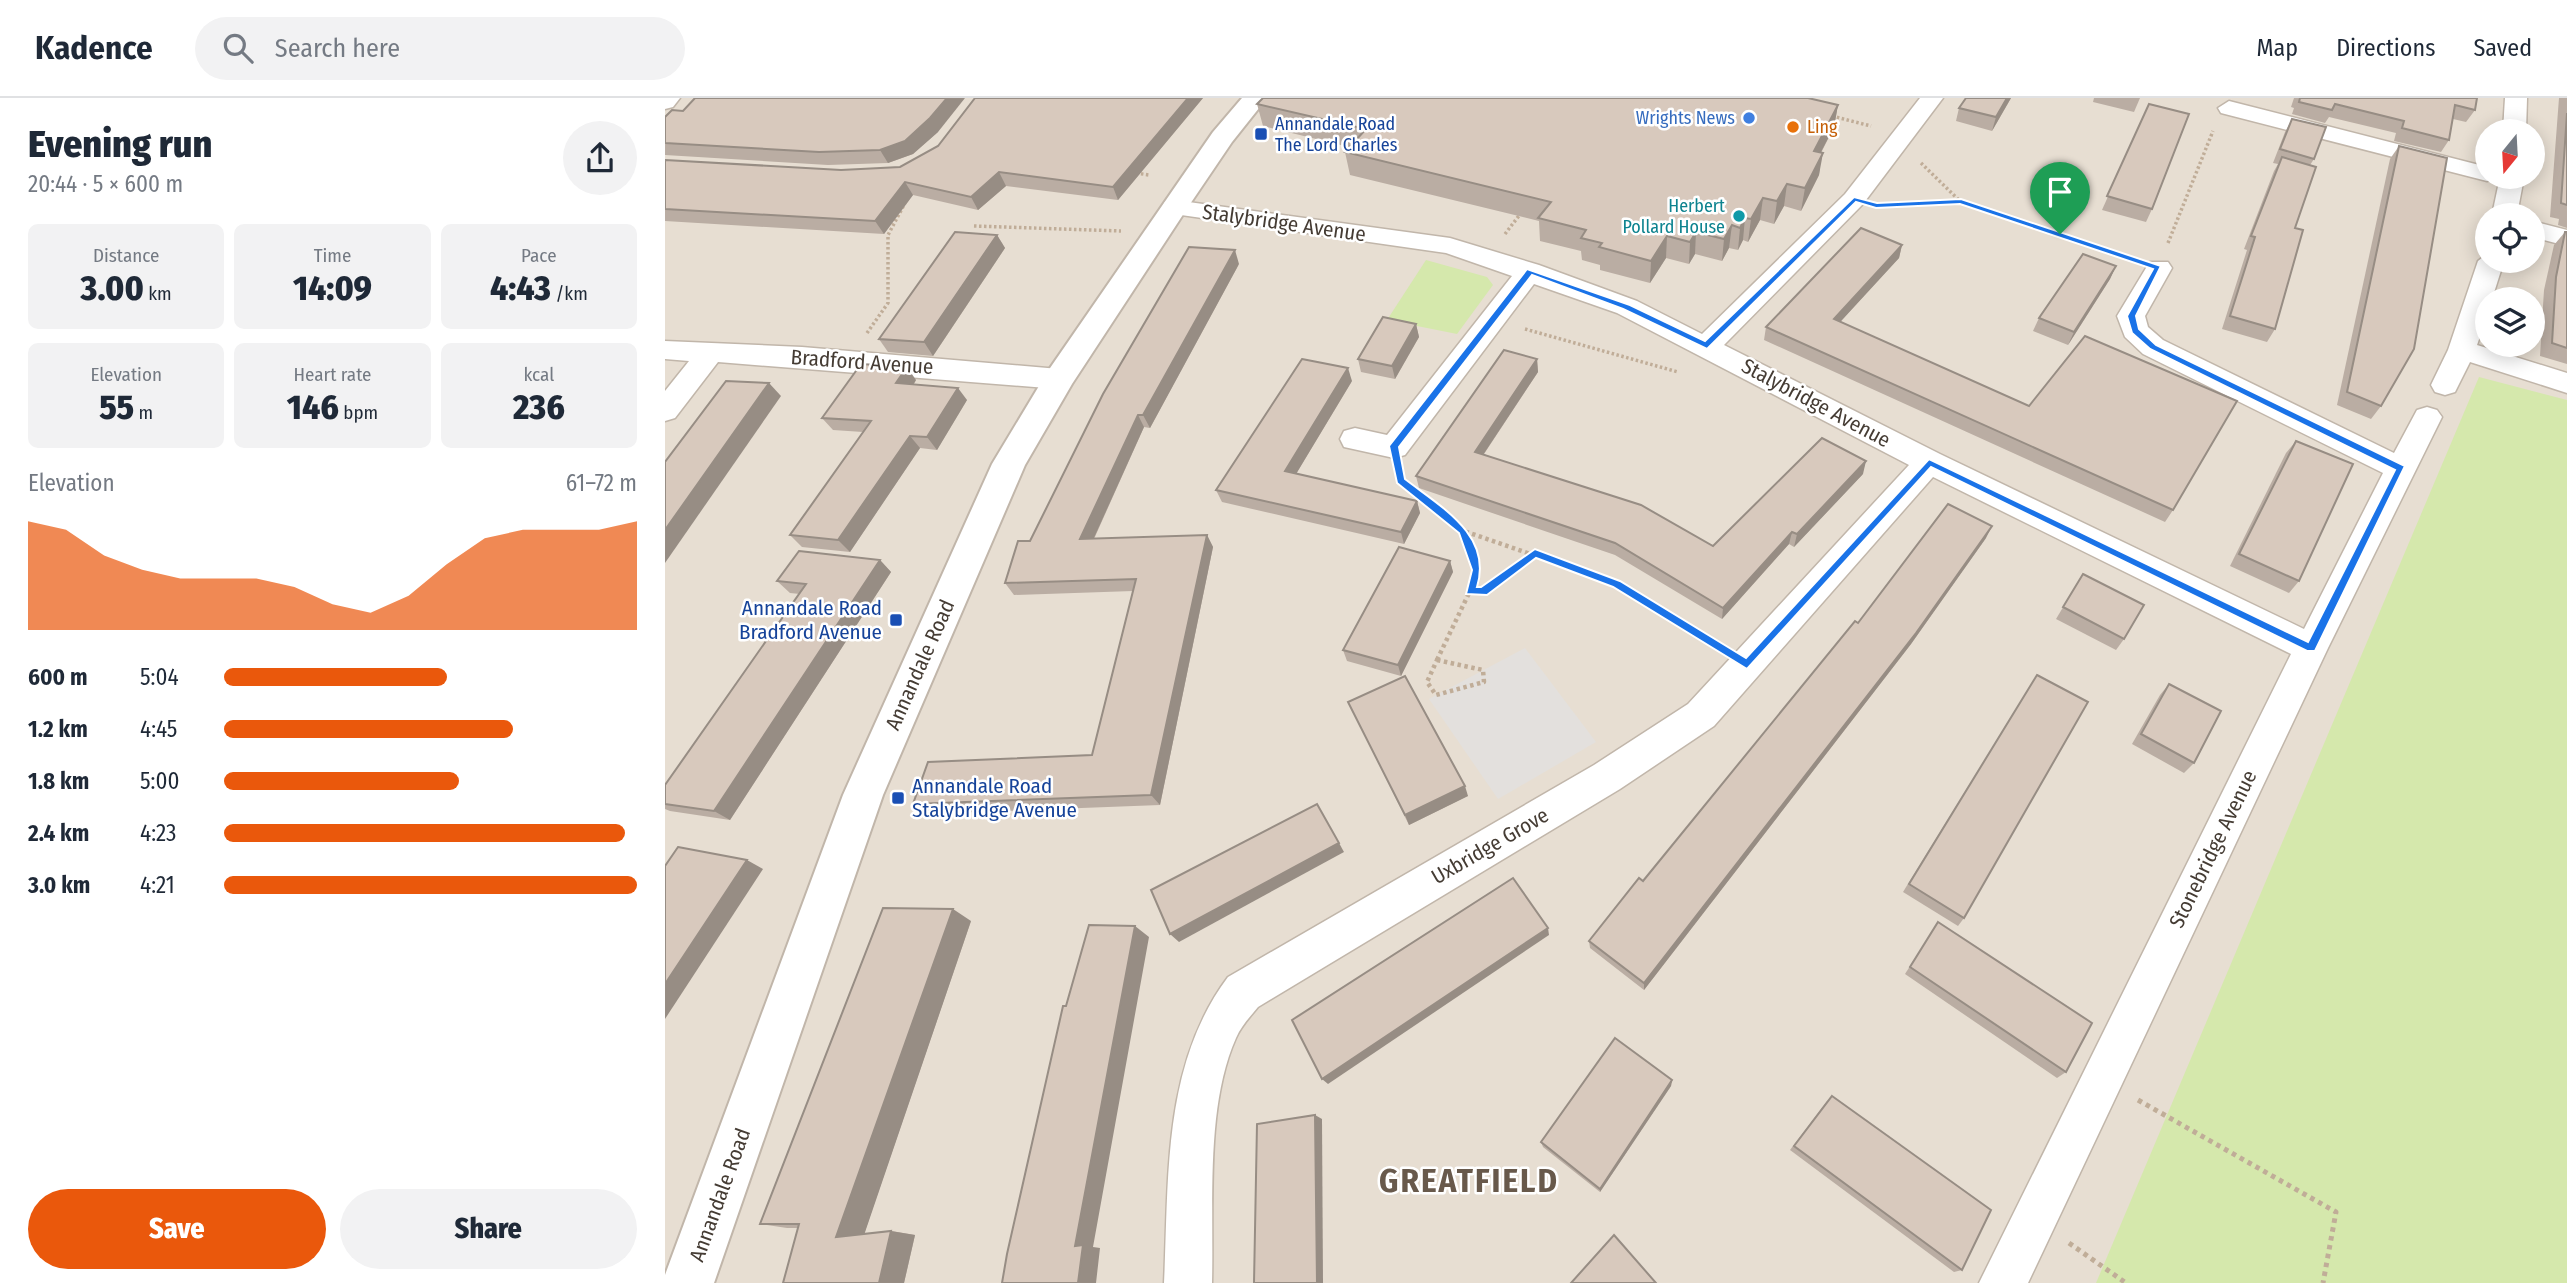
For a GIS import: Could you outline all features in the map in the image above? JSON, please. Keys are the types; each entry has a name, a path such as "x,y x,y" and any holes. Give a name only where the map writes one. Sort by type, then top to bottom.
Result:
{"street":[{"path":"665,102 669,98"},
{"name":"Annandale Road","path":"688,1283 863,795 1009,464 1059,379 1165,220 1222,137 1255,98"},
{"path":"1707,346 1854,199 1932,98"},
{"path":"2515,119 2516,98"},
{"path":"2205,118 2224,103 2475,170"},
{"name":"Stalybridge Avenue","path":"1165,220 1450,246 1530,271 1626,307 1707,346 1929,462 2311,648"},
{"path":"2545,232 2567,238"},
{"path":"2158,268 2131,316 2135,331 2153,347 2401,469"},
{"path":"1355,439 1394,446 1530,271"},
{"name":"Stonebridge Avenue","path":"2003,1283 2311,648 2462,350 2487,273"},
{"name":"Bradford Avenue","path":"665,350 843,360 1059,379"},
{"path":"2462,350 2567,383"},
{"path":"665,411 710,353"},
{"name":"Uxbridge Grove","path":"1188,1283 1196,1125 1207,1061 1221,1022 1243,992 1607,777 1701,715 1929,462"}],"path":[{"path":"1825,115 1900,142 1961,201"},
{"path":"1854,199 1876,206 1961,201 2158,268 2215,127 2205,118"},
{"path":"1136,173 1149,175"},
{"path":"843,360 888,303 888,235 905,209 906,196"},
{"path":"1488,258 1521,213"},
{"path":"974,226 1165,220"},
{"path":"1492,320 1685,373"},
{"path":"1394,446 1400,481 1464,531 1617,584 1747,664"},
{"path":"1437,660 1483,670 1484,682 1436,695 1427,682 1437,660 1470,591 1477,570 1464,531"},
{"path":"1470,591 1483,592 1535,554"},
{"path":"2102,1079 2336,1212 2323,1283"},
{"path":"2035,1218 2126,1283"}],"shaded area":[{"path":"665,98 2567,98 2567,1283 665,1283"},
{"path":"1525,648 1596,742 1498,799 1429,699"}],"green space":[{"path":"1426,260 1487,277 1493,285 1457,334 1387,320"},
{"path":"2479,377 2567,400 2567,1283 2096,1283"}],"building":[{"path":"695,98 947,98 905,141 880,150 819,152 665,143 665,117 672,110 683,111"},
{"path":"975,98 1188,98 1113,187 999,172 971,197 905,182 875,221 665,209 665,160 841,170 900,167 938,146"},
{"path":"1263,98 1808,98 1838,105 1814,151 1823,153 1805,188 1787,184 1777,201 1763,198 1751,219 1745,218 1740,228 1732,225 1724,239 1696,232 1690,242 1667,236 1651,261 1599,247 1602,243 1581,238 1586,230 1538,218 1551,202 1345,152 1366,129 1257,104"},
{"path":"1966,98 2007,98 1996,117 1959,108"},
{"path":"2300,98 2477,98 2475,110 2455,105 2449,140 2402,128 2404,121 2335,104 2332,110 2299,102"},
{"path":"2149,104 2189,114 2152,209 2107,196"},
{"path":"2567,113 2567,205 2561,203"},
{"path":"2292,119 2326,127 2314,159 2280,149"},
{"path":"2399,146 2447,158 2414,349 2381,406 2347,392"},
{"path":"2282,157 2316,167 2295,228 2303,230 2275,329 2230,316 2255,237 2251,236"},
{"path":"1861,228 1902,245 1834,319 2029,406 2085,336 2237,401 2173,510 1766,327"},
{"path":"955,232 997,235 924,342 879,339"},
{"path":"2565,232 2567,348 2552,343 2556,277"},
{"path":"1189,247 1235,250 1143,415 1138,415 1080,539 1207,535 1151,795 913,804 928,762 1092,755 1136,579 1005,583 1018,541 1030,541 1103,394"},
{"path":"2083,254 2116,266 2074,332 2039,318"},
{"path":"1383,317 1416,324 1392,366 1358,359"},
{"path":"1504,350 1537,359 1475,452 1641,505 1713,546 1822,438 1866,461 1797,534 1792,532 1723,608 1615,543 1416,476"},
{"path":"1302,359 1348,368 1285,471 1417,501 1401,532 1216,490"},
{"path":"861,364 907,367 896,383 958,388 927,437 910,436 838,540 790,535 871,421 822,418"},
{"path":"726,381 769,383 665,530 665,462"},
{"path":"2296,441 2353,464 2299,581 2239,554"},
{"path":"1948,504 1992,526 1916,633 1644,983 1589,941 1639,878 1643,881 1855,621 1858,623"},
{"path":"1399,547 1450,561 1398,665 1343,650"},
{"path":"799,551 880,560 714,811 665,804 665,785 806,584 777,581"},
{"path":"2083,574 2144,605 2124,639 2063,607"},
{"path":"2037,675 2088,702 1964,918 1909,884"},
{"path":"1405,676 1465,786 1405,815 1348,702"},
{"path":"2169,684 2221,711 2194,763 2141,734"},
{"path":"1317,804 1339,843 1170,934 1151,890"},
{"path":"678,847 747,860 665,984 665,866"},
{"path":"1513,878 1548,928 1322,1079 1292,1020"},
{"path":"883,908 953,909 836,1237 891,1231 879,1283 783,1283 799,1224 760,1224"},
{"path":"1938,922 2092,1023 2066,1072 1910,967"},
{"path":"1089,925 1135,926 1075,1246 1083,1245 1078,1283 1002,1283 1063,1006 1066,1006"},
{"path":"1615,1038 1672,1080 1600,1189 1541,1142"},
{"path":"1832,1096 1991,1210 1962,1270 1794,1146"},
{"path":"1315,1115 1317,1283 1254,1283 1257,1124"},
{"path":"1614,1235 1656,1283 1571,1283"}],"place":[{"name":"Wrights News","path":"1749,118"},
{"name":"Ling","path":"1793,127"},
{"name":"Annandale Road The Lord Charles","path":"1261,134"},
{"name":"Herbert Pollard House","path":"1739,216"},
{"name":"Annandale Road Bradford Avenue","path":"896,620"},
{"name":"Annandale Road Stalybridge Avenue","path":"898,798"}],"district":[{"name":"GREATFIELD","path":"1469,1180"}],"route":[{"path":"1854,199 1876,206 1961,201 2060,234 2158,268 2131,316 2135,331 2153,347 2401,469 2311,648 1929,462 1747,664 1727,649 1617,584 1535,554 1483,592 1470,591 1477,570 1464,531 1400,481 1394,446 1530,271 1626,307 1707,346 1854,199"}]}
